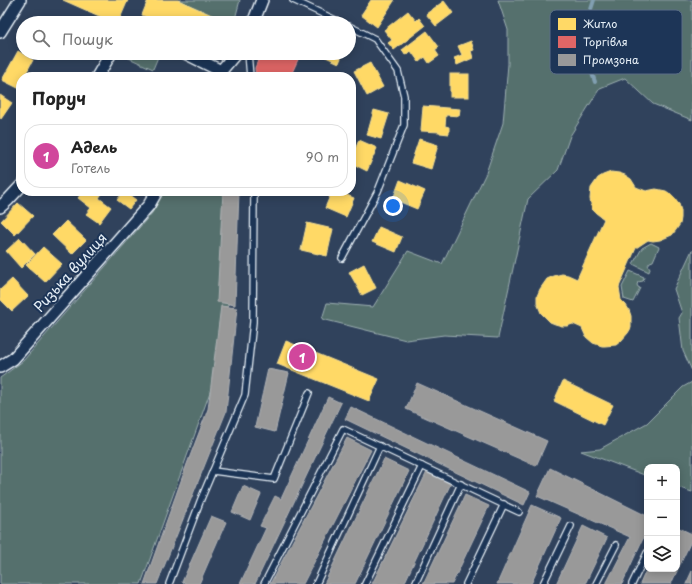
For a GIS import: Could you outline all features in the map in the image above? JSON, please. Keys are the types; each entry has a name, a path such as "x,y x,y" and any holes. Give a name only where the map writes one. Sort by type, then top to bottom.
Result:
{"street":[{"path":"1,30 20,0"},
{"path":"256,16 262,0"},
{"path":"100,72 107,60"},
{"path":"196,60 216,72"},
{"path":"221,72 230,60"},
{"path":"0,207 16,191"},
{"name":"Ризька вулиця","path":"0,367 13,359 149,205 154,196"}],"lane":[{"path":"294,0 327,16"},
{"path":"342,258 378,191 404,125 404,96 398,71 375,39 356,30"},
{"path":"249,60 250,72"},
{"path":"169,584 201,499 245,395 253,322 254,196"},
{"path":"213,471 274,479 309,393"},
{"path":"264,584 343,429 519,512"},
{"path":"316,584 380,446"},
{"path":"365,584 422,466"},
{"path":"415,584 461,484"},
{"path":"466,584 504,504"},
{"path":"544,584 571,526"},
{"path":"596,584 616,544"},
{"path":"632,584 644,559"}],"green space":[{"path":"178,0 240,0 236,16 214,16"},
{"path":"498,0 692,0 692,120 653,104 625,78 600,88 570,136 558,170 528,199 498,338 444,335 406,340 322,319 327,303 373,307 408,251 442,264 486,173 503,123 508,64 508,30"},
{"path":"133,60 157,60 153,69"},
{"path":"161,196 235,196 230,295 214,381 141,584 0,584 0,378 23,361 152,213"},
{"path":"651,243 659,247 653,261 648,265 650,268 649,272 633,264 642,248"},
{"path":"692,250 692,371 683,351 679,318 682,313 674,289"},
{"path":"630,271 644,277 643,281 638,282 637,285 640,288 633,302 624,299 622,287"},
{"path":"692,382 692,492 680,488 680,464 644,464 644,475 581,451 600,449 647,423 683,387"}],"building: Житло":[{"path":"63,0 128,0 121,16 99,16"},
{"path":"148,0 178,0 214,16 144,16 142,15"},
{"path":"371,0 394,1 377,27 361,15"},
{"path":"444,1 453,13 436,26 426,14"},
{"path":"408,11 416,21 419,18 425,26 394,50 388,43 392,40 384,30"},
{"path":"427,31 439,47 435,50 439,56 429,63 425,57 419,62 411,51 405,55 402,50"},
{"path":"471,41 474,50 471,51 473,58 457,65 454,58 462,55 458,46"},
{"path":"16,55 16,60 33,60 27,72 16,72 16,87 2,80"},
{"path":"332,60 340,60 339,63"},
{"path":"370,63 383,87 367,96 356,72 354,71"},
{"path":"450,74 469,74 469,97 450,97"},
{"path":"0,95 12,103 1,119 0,118"},
{"path":"423,106 460,109 459,116 446,115 445,126 449,127 449,134 421,131"},
{"path":"374,110 389,114 381,139 367,135"},
{"path":"419,139 438,145 431,169 411,163"},
{"path":"359,140 377,148 367,171 356,166 356,147"},
{"path":"611,172 625,175 631,179 636,187 646,191 656,189 666,191 675,198 679,204 681,218 680,224 672,235 660,240 648,240 636,248 619,287 621,300 626,305 631,316 631,328 616,345 602,346 593,343 586,337 582,328 573,324 562,326 550,322 541,313 537,303 537,296 547,279 554,276 562,274 577,279 604,219 592,209 590,199 591,188 598,178"},
{"path":"400,180 425,191 417,209 393,199"},
{"path":"79,196 100,196 99,198 111,207 99,223 86,214 91,208 78,198"},
{"path":"120,196 131,196 136,200 129,209 117,200"},
{"path":"330,196 349,196 354,198 346,217 325,208"},
{"path":"18,203 33,216 15,235 1,221"},
{"path":"66,221 86,240 72,254 52,235"},
{"path":"307,223 333,229 327,256 301,250"},
{"path":"379,227 402,237 396,252 372,242"},
{"path":"20,238 35,254 21,268 6,251"},
{"path":"43,247 62,264 45,282 26,265"},
{"path":"364,264 376,288 362,295 349,272"},
{"path":"12,279 28,296 12,311 0,299 0,290"},
{"path":"286,341 379,379 369,401 277,364"},
{"path":"563,381 613,405 603,425 554,401"}],"building: Торгівля":[{"path":"258,60 298,60 292,72 255,72 255,68"}],"building: Промзона":[{"path":"223,196 239,196 235,305 217,302"},
{"path":"221,306 237,308 226,412 157,584 144,584 208,409"},
{"path":"268,369 289,373 275,432 255,427"},
{"path":"417,383 547,441 536,466 406,409"},
{"path":"328,397 341,403 255,584 240,584 266,528 260,526 275,496 281,499"},
{"path":"351,407 530,492 524,505 345,419"},
{"path":"347,438 371,450 303,584 270,584"},
{"path":"384,459 409,471 355,584 324,584"},
{"path":"550,468 644,515 644,536 622,584 606,584 630,537 537,496"},
{"path":"427,472 451,483 404,584 372,584"},
{"path":"243,486 261,494 250,520 232,512"},
{"path":"465,495 489,506 452,584 423,584"},
{"path":"532,505 561,518 531,584 497,584"},
{"path":"211,516 226,522 199,584 187,584 182,582"},
{"path":"583,526 607,538 585,584 556,584"},
{"path":"680,528 692,534 692,539 680,565"},
{"path":"692,571 692,584 686,584"},
{"path":"645,572 677,572 671,584 640,584"}],"waterway":[{"path":"591,10 594,0"},
{"path":"592,74 595,82"}],"place":[{"name":"Адель","path":"302,357"}]}
